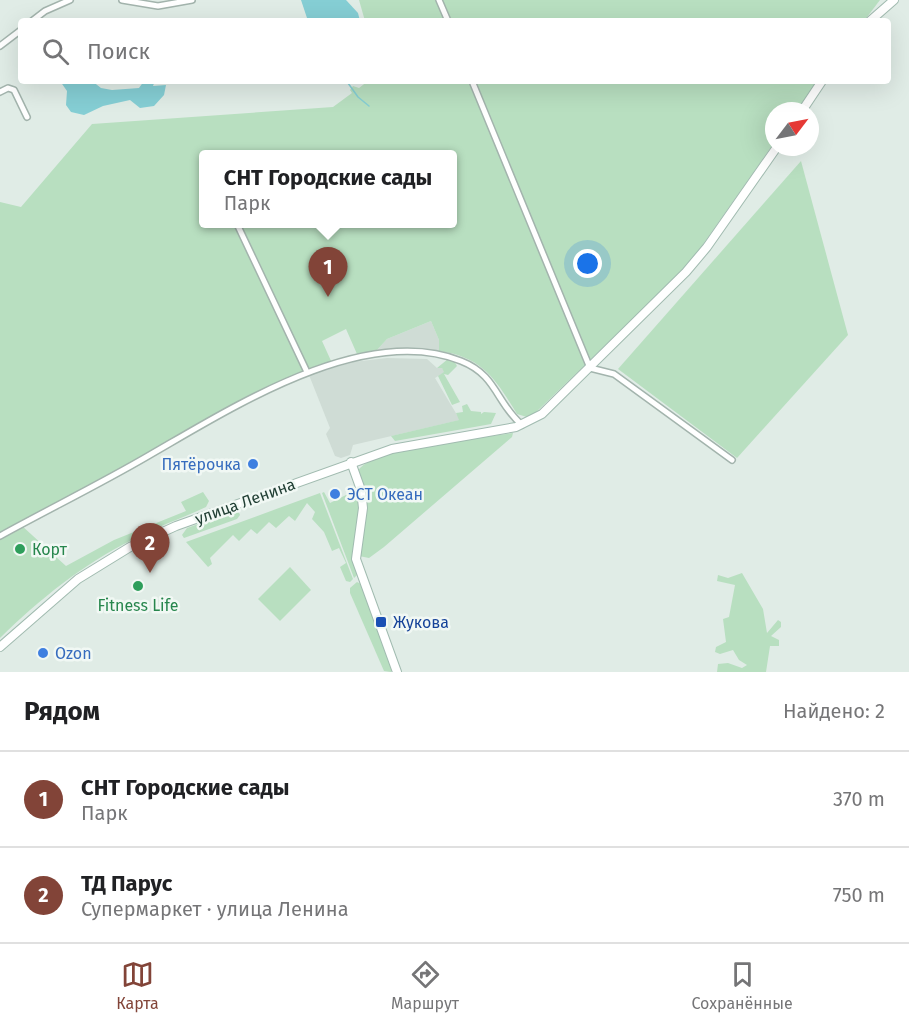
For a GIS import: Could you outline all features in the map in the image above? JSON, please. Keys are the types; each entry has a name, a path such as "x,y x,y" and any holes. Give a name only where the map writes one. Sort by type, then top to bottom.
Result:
{"main road":[{"path":"873,18 894,0"},
{"path":"808,102 820,84"},
{"path":"522,425 542,414 687,272 708,247 771,156"},
{"name":"улица Ленина","path":"0,647 78,579 130,547 176,526 404,445 522,425"},
{"path":"351,462 361,490 363,508 356,559 397,672"}],"street":[{"path":"36,18 45,11 70,0"},
{"path":"122,0 158,6 192,0"},
{"path":"439,0 447,18"},
{"path":"883,0 883,9"},
{"path":"0,46 18,32"},
{"path":"473,84 590,368 614,374 732,460"},
{"path":"0,92 8,88 14,90 27,117"},
{"path":"239,228 307,372"},
{"path":"0,536 192,430 307,372 364,355 398,353 448,356 478,369 488,377 512,416 522,425"}],"shaded area":[{"path":"431,321 439,340 439,351 376,351 387,339"},
{"path":"387,358 427,359 437,368 442,368 445,372 435,378 460,420 353,445 350,455 341,458 335,456 326,434 330,428 309,375 353,362"}],"green space":[{"path":"359,0 880,0 866,18 364,18"},
{"path":"364,84 816,84 803,102 765,102 765,156 699,250 680,273 530,418 517,414 487,372 467,359 439,351 439,340 431,321 387,339 376,351 357,354 346,329 322,341 332,363 249,402 21,525 66,566 114,540 186,511 181,502 203,492 209,501 206,507 115,549 80,571 47,596 0,638 0,202 21,207 92,124 333,107 352,93 350,90 353,86 359,88"},
{"path":"801,161 848,335 737,458 618,369"},
{"path":"448,359 454,361 457,366 448,375 444,374 460,402 452,405 438,376 444,372 442,368 437,368"},
{"path":"467,404 471,411 481,412 481,414 496,413 491,424 395,441 391,436 459,420 456,413 463,412 462,406"},
{"path":"513,433 512,437 384,547 369,558 359,556 367,505 358,471 367,463 405,450"},
{"path":"358,489 359,511 355,552 357,575 354,578 322,493 324,492 330,503"},
{"path":"320,493 353,579 350,582 346,581 340,567 346,563 339,548 332,551 324,532 312,519 315,512 307,503 295,521 289,516 276,528 269,522 257,534 251,529 239,541 233,535 210,558 212,564 208,567 186,542"},
{"path":"238,510 240,515 237,519 184,538 182,535 187,528"},
{"path":"290,567 311,590 280,621 258,599"},
{"path":"742,573 763,609 767,633 778,620 781,622 781,627 771,636 779,640 779,646 770,646 766,672 717,672 718,664 728,663 742,668 747,665 739,660 733,650 720,654 715,652 716,647 726,642 723,619 729,617 735,585 717,581 718,575 728,578"},
{"path":"357,582 361,584 392,668 391,672 384,671 350,593 350,588"}],"water":[{"path":"301,0 346,0 358,13 359,18 307,18"},
{"path":"62,84 96,84 101,88 112,90 139,88 142,84 166,85 164,95 154,106 140,108 130,100 103,106 84,115 71,112 66,105 67,91"}],"waterway":[{"path":"349,84 358,97 369,106"}],"place":[{"name":"СНТ Городские сады","path":"328,297"},
{"name":"Пятёрочка","path":"253,464"},
{"name":"ЭСТ Океан","path":"335,494"},
{"name":"Корт","path":"20,549"},
{"name":"ТД Парус","path":"150,573"},
{"name":"Fitness Life","path":"138,586"},
{"name":"Жукова","path":"381,622"},
{"name":"Ozon","path":"43,653"}]}
